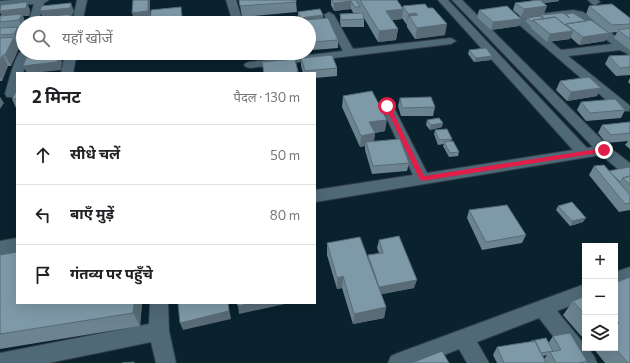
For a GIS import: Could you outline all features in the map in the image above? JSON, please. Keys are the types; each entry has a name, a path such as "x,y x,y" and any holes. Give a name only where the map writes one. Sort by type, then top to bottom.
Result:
{"street":[{"path":"35,16 40,0"},
{"path":"0,4 44,0"},
{"path":"79,16 82,0"},
{"path":"231,0 236,16"},
{"path":"443,0 584,153"},
{"path":"457,0 604,150 630,171"},
{"path":"472,14 486,12"},
{"path":"624,108 520,21 522,19 529,18 573,13 579,14 626,49"},
{"path":"329,15 350,53"},
{"path":"316,59 451,41"},
{"path":"559,54 626,49"},
{"path":"18,72 22,60"},
{"path":"67,72 70,60"},
{"path":"252,69 307,60"},
{"path":"9,94 16,76"},
{"path":"387,106 422,178"},
{"path":"316,196 604,150"},
{"path":"0,248 16,245"},
{"path":"618,279 630,275"},
{"path":"398,363 582,293"},
{"path":"159,304 159,331 166,363"},
{"path":"543,308 587,363"},
{"path":"0,363 35,359 159,331"},
{"path":"463,338 479,363"}],"building":[{"path":"133,0 148,0 148,11 132,13"},
{"path":"239,0 296,0 296,2 240,6"},
{"path":"332,0 356,0 360,7 355,7 351,1 334,3"},
{"path":"360,0 397,0 403,9 386,11 398,29 379,31"},
{"path":"540,0 547,6 524,9 515,3"},
{"path":"27,2 26,8 0,11 1,5"},
{"path":"71,3 70,8 40,11 42,6"},
{"path":"425,4 428,8 433,8 447,24 417,28 409,16 418,15 416,13 408,14 403,6"},
{"path":"612,4 630,18 630,24 612,25 589,6"},
{"path":"507,6 521,19 493,22 479,10"},
{"path":"181,7 182,16 151,16 151,10"},
{"path":"320,9 323,15 300,16 298,12"},
{"path":"363,13 364,19 341,20 340,14"},
{"path":"563,13 570,18 566,14 573,13 586,21 565,25 555,17 545,19 541,15"},
{"path":"22,14 21,16 16,16 16,20 0,22 0,16"},
{"path":"70,14 69,16 54,16"},
{"path":"540,16 544,19 533,20 533,22 527,18"},
{"path":"555,17 573,31 550,34 533,20"},
{"path":"328,18 338,40 316,42 316,19"},
{"path":"591,20 609,33 583,37 566,24"},
{"path":"16,27 16,30 14,34 0,35 0,28"},
{"path":"630,28 630,39 618,30"},
{"path":"14,37 5,55 3,55 0,60 0,38"},
{"path":"486,48 492,56 476,58 469,50"},
{"path":"332,55 337,68 305,71 302,60 316,60 316,57"},
{"path":"630,55 630,67 620,68 609,56"},
{"path":"25,60 58,60 57,62 23,66"},
{"path":"295,60 298,72 264,72 262,62"},
{"path":"589,77 601,88 571,92 560,81"},
{"path":"372,91 387,120 369,122 375,133 361,136 343,96"},
{"path":"16,92 16,99 12,99"},
{"path":"431,97 435,107 402,108 400,98"},
{"path":"615,99 625,110 590,113 581,102"},
{"path":"439,118 443,123 431,125 427,120"},
{"path":"630,122 630,133 611,135 602,125"},
{"path":"447,129 452,139 439,140 435,130"},
{"path":"400,139 409,163 373,166 366,142"},
{"path":"453,141 459,152 450,153 444,142"},
{"path":"604,165 630,195 630,203 625,204 594,166"},
{"path":"629,167 630,176 623,178 620,182 609,171"},
{"path":"630,176 630,185 623,178"},
{"path":"572,202 586,218 572,221 558,206"},
{"path":"507,205 526,235 486,242 469,210"},
{"path":"399,236 417,280 379,287 368,255 383,253 379,240"},
{"path":"360,237 386,307 354,314 343,276 337,278 327,243"},
{"path":"16,252 16,304 134,304 133,313 0,334 0,255"},
{"path":"630,277 630,363 628,363 618,351 619,323 618,282"},
{"path":"582,297 582,312 573,301"},
{"path":"178,304 228,304 229,311 180,323"},
{"path":"237,304 248,304 238,306"},
{"path":"570,333 587,361 578,363 556,363 550,352 561,350 553,336"},
{"path":"546,338 553,351 541,353 535,341 531,341"},
{"path":"535,341 546,363 504,363 497,347"},
{"path":"442,351 449,363 412,363"}],"route":[{"path":"387,106 422,178 604,150"}]}
